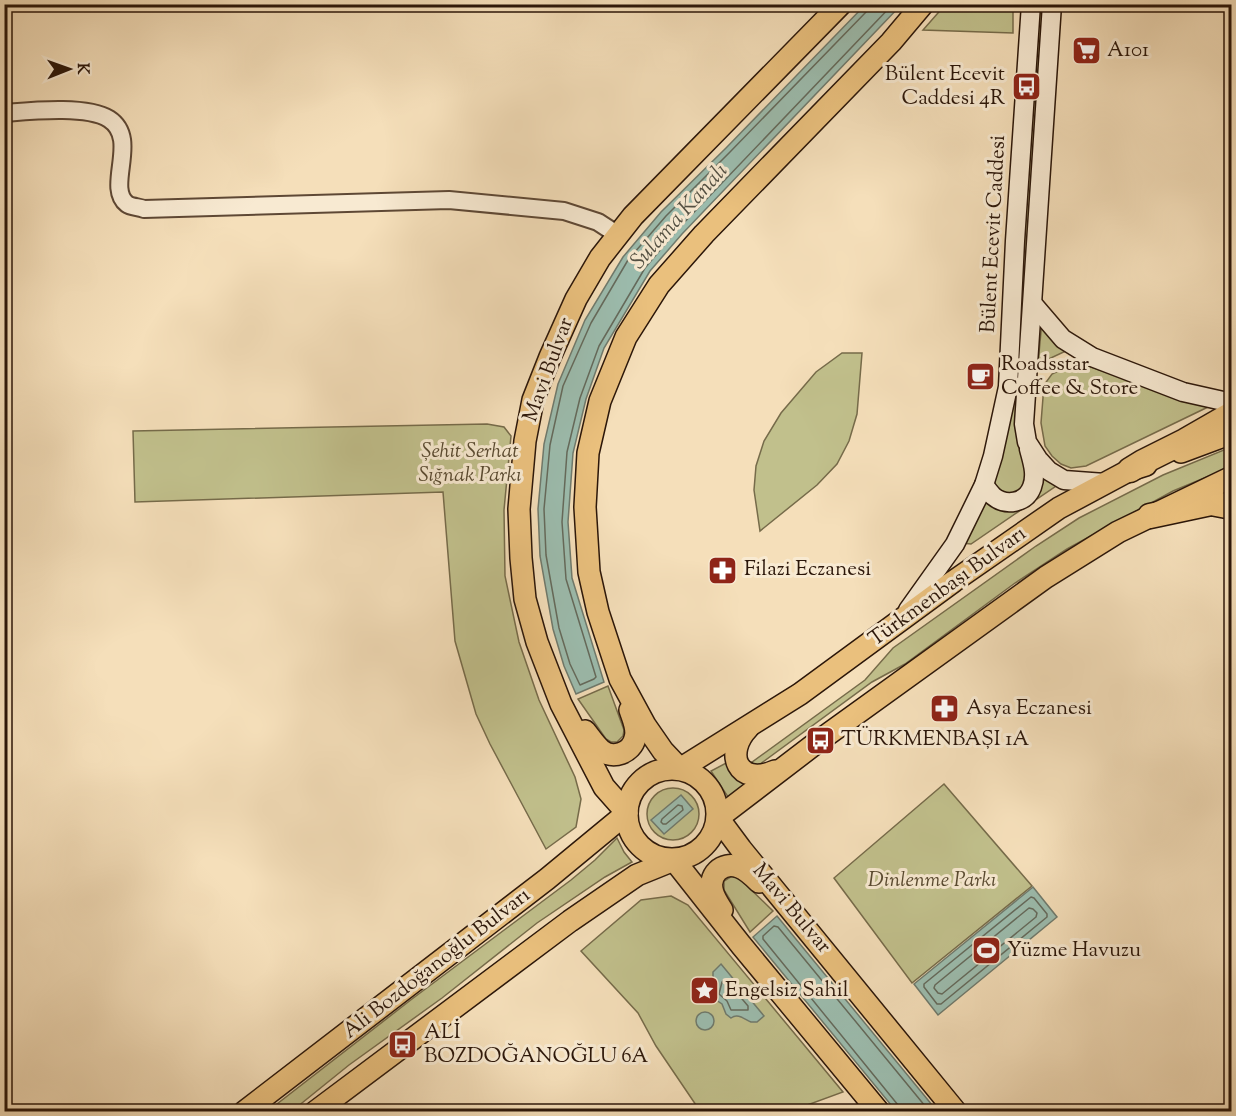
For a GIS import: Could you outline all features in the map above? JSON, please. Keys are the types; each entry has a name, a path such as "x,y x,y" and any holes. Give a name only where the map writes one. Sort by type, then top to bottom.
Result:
{"highway":[{"path":"1130,470 1232,414"},
{"path":"1150,516 1211,503 1232,507"}],"main road":[{"name":"Mavi Bulvar","path":"627,813 604,787 561,704 537,642 525,599 520,558 519,509 525,441 534,400 576,299 595,266 618,235 633,216 841,4"},
{"path":"561,704 602,752 618,755 632,748 636,737 635,726 597,612 589,572 585,507 588,453 600,401 626,337 659,285 704,234 891,42 923,4"},
{"path":"1023,4 1030,24"},
{"name":"Bülent Ecevit Caddesi","path":"901,620 955,544 984,485 993,456 1008,387 1031,4"},
{"name":"Bülent Ecevit Caddesi","path":"984,485 992,495 1000,500 1013,503 1024,498 1032,487 1034,470 1024,424 1052,4"},
{"path":"1033,304 1063,339 1092,357 1183,392 1232,403"},
{"name":"Türkmenbaşı Bulvarı","path":"680,769 800,694 1059,508 1130,470 1232,433"},
{"path":"1027,442 1049,471 1064,480 1105,483"},
{"path":"717,818 1046,577 1118,532 1232,477"},
{"path":"620,679 645,725 663,751 680,769"},
{"path":"758,720 746,729 737,747 738,763 742,770 753,776 760,776 787,765"},
{"path":"665,769 680,769 695,774 707,784 715,797 718,812 717,826 711,839 701,850 688,857 674,860 660,858 646,852 636,842 629,828 627,813 630,797 638,784 650,774 665,769"},
{"name":"Ali Bozdoğanoğlu Bulvarı","path":"244,1112 547,879 627,813"},
{"name":"Mavi Bulvar","path":"717,818 957,1112"},
{"path":"674,860 879,1112"},
{"name":"Ali Bozdoğanoğlu Bulvarı","path":"315,1112 570,921 637,875 674,860"},
{"path":"741,945 712,891 713,875 719,868 737,866 747,871 789,906"}],"street":[{"path":"4,113 86,111 108,118 118,127 123,142 120,194 127,204 144,208 449,200 564,211 598,222 618,235"}],"green space":[{"path":"945,5 1010,5 1013,10 1013,33 923,30"},
{"path":"1038,5 1045,5 1028,471 1022,493 1000,496 994,485 1016,390"},
{"path":"1042,321 1068,350 1038,364"},
{"path":"842,353 862,353 857,414 849,441 837,464 817,485 760,531 754,490 756,466 764,441 781,413 816,372"},
{"path":"1082,364 1208,407 1086,466 1071,468 1061,464 1045,446 1041,423 1044,385 1052,374 1067,367"},
{"name":"Şehit Serhat Sığnak Parkı","path":"487,424 504,427 511,436 504,510 505,576 519,642 539,700 575,777 581,799 576,827 546,849 476,714 455,641 443,492 135,502 133,431"},
{"path":"1231,447 1231,467 1173,491 1067,549 1015,583 905,664 872,682 752,770 748,765 865,680 893,648 1036,546 1079,518 1163,475"},
{"path":"1041,474 1059,484 971,544 962,543 986,494 999,507"},
{"path":"608,686 624,730 623,736 617,742 606,739 578,699"},
{"path":"730,761 746,787 730,800 711,771"},
{"name":"Dinlenme Parkı","path":"944,784 1032,886 912,983 834,878"},
{"path":"673,788 683,790 691,796 697,804 699,814 697,824 691,832 683,838 673,840 663,838 655,832 649,824 647,814 649,804 655,796 663,790"},
{"path":"617,838 632,862 605,877 537,923 292,1111 268,1111 571,880"},
{"path":"732,876 739,878 773,911 750,932 724,890 724,881"},
{"path":"671,896 688,905 843,1092 791,1111 700,1111 656,1046 638,1013 581,951 641,900"}],"water":[{"name":"Sulama Kanalı","path":"866,4 901,5 682,234 650,271 604,348 586,399 573,453 568,522 572,578 604,682 576,694 564,666 553,629 540,556 538,509 544,444 558,384 585,320 623,257 661,212"},
{"path":"681,795 693,809 664,834 651,820"},
{"name":"Yüzme Havuzu","path":"1033,887 1057,917 938,1015 914,984"},
{"path":"777,916 937,1111 896,1111 753,937"},
{"path":"721,964 764,1016 757,1022 751,1022 739,1016 731,1018 726,1014 722,1004 713,998 716,983 713,972"},
{"path":"705,1012 711,1015 714,1021 711,1027 705,1030 699,1027 696,1021 699,1015"}],"place":[{"name":"A101","path":"1086,51"},
{"name":"Bülent Ecevit Caddesi 4R","path":"1026,87"},
{"name":"Roadsstar Coffee & Store","path":"980,377"},
{"name":"Filazi Eczanesi","path":"723,570"},
{"name":"Asya Eczanesi","path":"945,709"},
{"name":"TÜRKMENBAŞI 1A","path":"820,740"},
{"name":"Yüzme Havuzu","path":"986,951"},
{"name":"Engelsiz Sahil","path":"704,991"},
{"name":"ALİ BOZDOĞANOĞLU 6A","path":"403,1045"}]}
